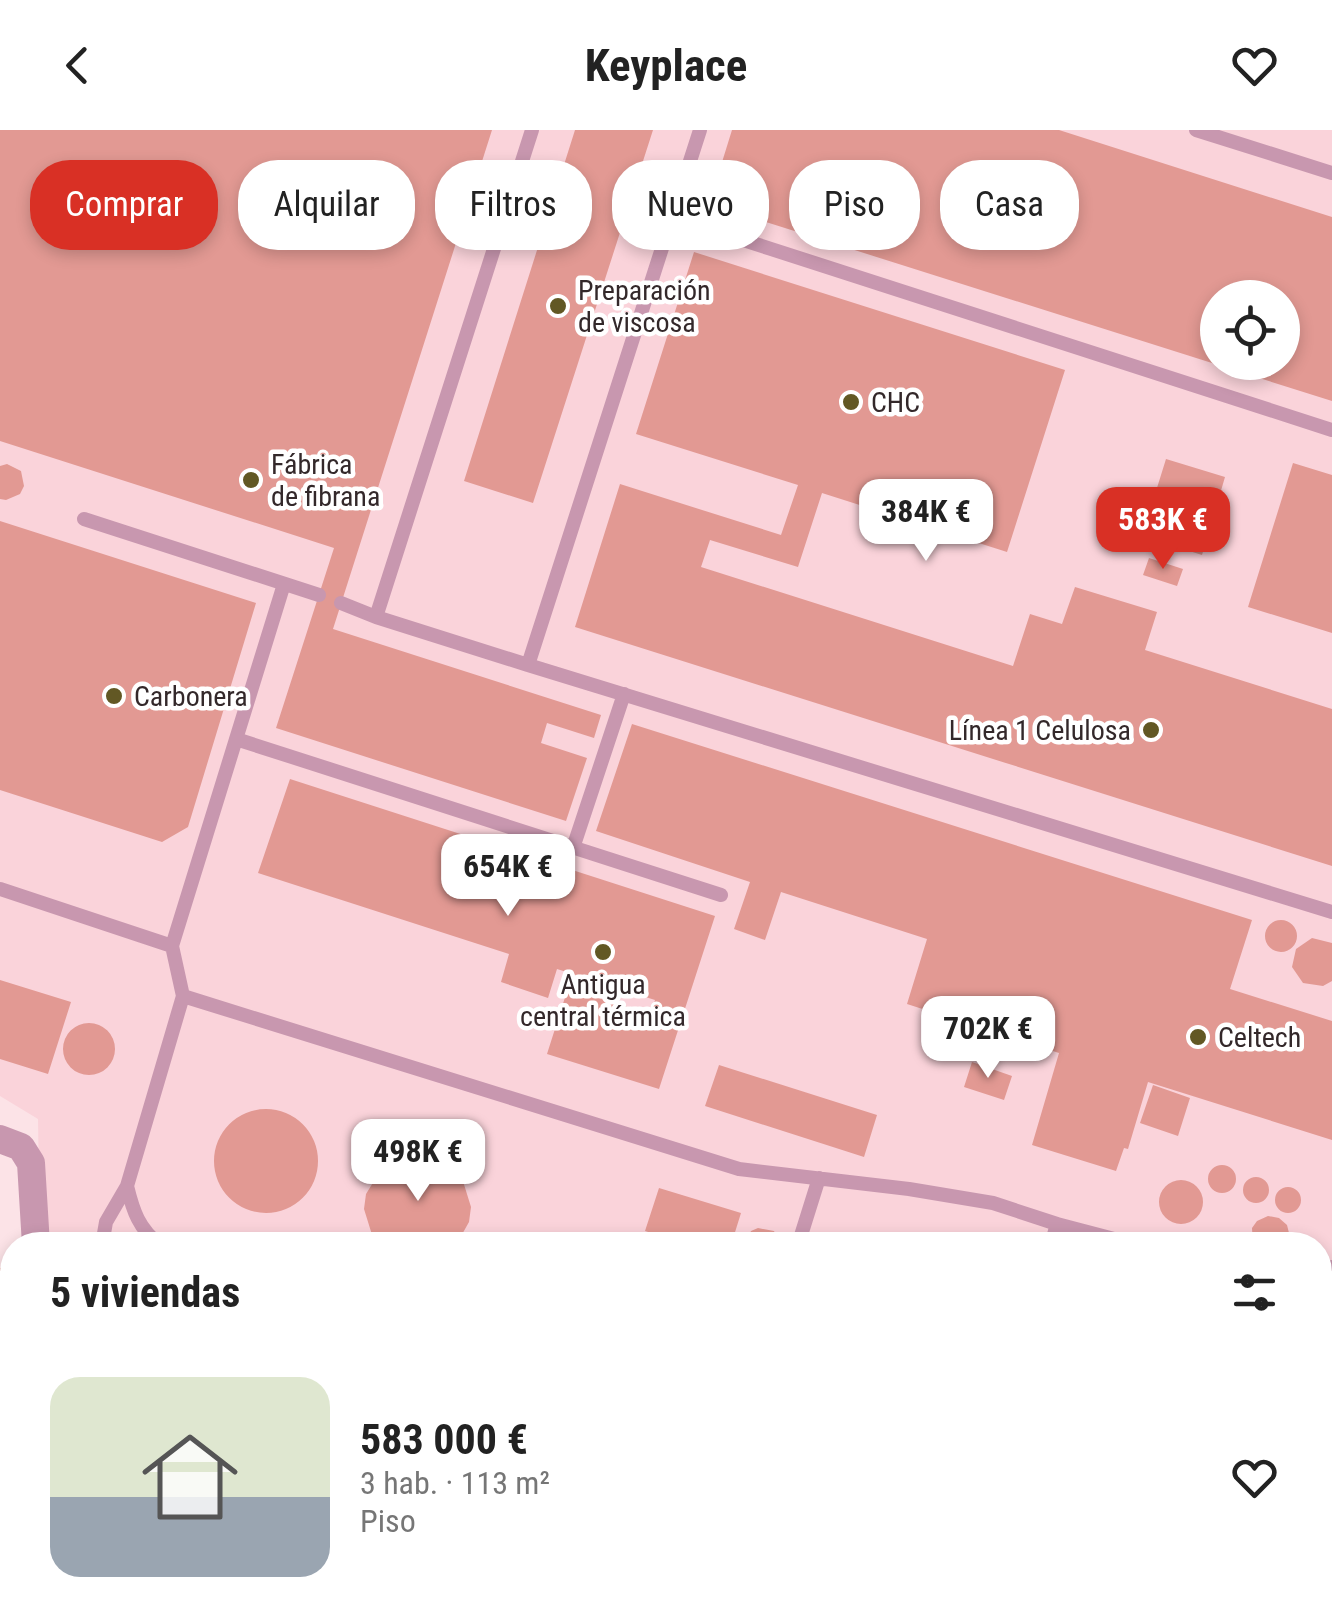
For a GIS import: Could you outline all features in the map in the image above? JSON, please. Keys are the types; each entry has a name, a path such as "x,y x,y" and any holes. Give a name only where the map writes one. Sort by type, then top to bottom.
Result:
{"street":[{"path":"0,1139 21,1147 31,1162 35,1232"}],"lane":[{"path":"376,617 532,130"},
{"path":"690,160 700,130"},
{"path":"1196,130 1332,173"},
{"path":"769,249 1332,430"},
{"path":"528,664 662,250"},
{"path":"84,518 319,595"},
{"path":"104,1232 127,1186 183,996 172,946 284,584"},
{"path":"342,603 376,617 1332,912"},
{"path":"572,848 624,694"},
{"path":"236,740 721,896"},
{"path":"0,889 172,946"},
{"path":"183,996 739,1169 993,1203 1087,1232"},
{"path":"802,1232 819,1178"},
{"path":"127,1186 134,1215 146,1232"},
{"path":"1054,1232 1057,1224"}],"shaded area":[{"path":"0,130 1332,130 1332,1232 40,1232 38,1119 0,1096"}],"building":[{"name":"Fábrica de fibrana","path":"0,130 492,130 482,160 435,160 435,250 454,250 333,629 601,715 594,738 547,723 541,743 587,758 566,821 276,728 334,548 0,441"},
{"name":"Preparación de viscosa","path":"575,130 653,130 643,160 612,160 614,250 533,503 464,481 537,250 592,250 592,160 566,160"},
{"path":"732,130 1059,130 1332,217 1332,401 1266,380 1300,380 1300,280 1200,280 1200,359 854,250 920,250 920,160 789,160 789,229 769,223 769,160 723,160"},
{"path":"694,252 1065,370 1007,552 822,493 798,567 710,540 701,567 1013,666 1030,614 1062,624 1075,587 1157,612 1145,650 1332,709 1332,866 575,627 620,484 781,535 798,485 636,434"},
{"path":"1166,459 1225,477 1202,555 1142,536"},
{"path":"1293,463 1332,475 1332,633 1248,607"},
{"path":"7,464 21,471 24,486 20,494 6,500 0,499 0,466"},
{"name":"Carbonera","path":"0,521 256,603 188,827 162,842 0,790"},
{"path":"1149,558 1183,569 1177,586 1143,575"},
{"path":"632,724 1252,920 1230,989 1332,1021 1332,1140 1148,1082 1128,1149 1124,1148 1116,1171 1032,1145 1059,1053 907,1004 927,939 781,892 765,940 734,929 750,882 596,831"},
{"name":"Antigua central térmica","path":"290,779 715,916 659,1089 547,1054 568,988 650,1014 655,1000 557,969 548,998 501,982 509,954 258,873"},
{"path":"1281,920 1292,925 1297,936 1292,947 1281,952 1270,947 1265,936 1270,925"},
{"path":"1312,938 1332,943 1332,981 1323,986 1303,983 1292,967 1296,949"},
{"path":"0,980 71,1002 48,1074 0,1059"},
{"path":"89,1023 108,1030 115,1049 108,1068 89,1075 70,1068 63,1049 70,1030"},
{"path":"972,1062 1012,1076 1004,1100 964,1087"},
{"path":"719,1065 877,1115 864,1157 705,1106"},
{"path":"1153,1085 1190,1098 1178,1136 1140,1123"},
{"path":"266,1109 286,1113 303,1124 314,1141 318,1161 314,1181 303,1198 286,1209 266,1213 246,1209 229,1198 218,1181 214,1161 218,1141 229,1124 246,1113"},
{"path":"409,1155 439,1158 462,1178 471,1207 463,1232 371,1232 364,1209 366,1194 382,1168"},
{"path":"1222,1165 1232,1169 1236,1179 1232,1189 1222,1193 1212,1189 1208,1179 1212,1169"},
{"path":"1256,1177 1265,1181 1269,1190 1265,1199 1256,1203 1247,1199 1243,1190 1247,1181"},
{"path":"1181,1180 1197,1186 1203,1202 1197,1218 1181,1224 1165,1218 1159,1202 1165,1186"},
{"path":"1288,1187 1298,1190 1298,1210 1288,1213 1278,1210 1275,1200 1278,1190"},
{"path":"659,1188 741,1213 735,1232 645,1231"},
{"path":"1268,1216 1279,1218 1289,1232 1252,1232 1257,1221"}],"place":[{"name":"Preparación de viscosa","path":"558,306"},
{"name":"CHC","path":"851,402"},
{"name":"Fábrica de fibrana","path":"251,480"},
{"name":"Carbonera","path":"114,696"},
{"name":"Línea 1 Celulosa","path":"1151,730"},
{"name":"Antigua central térmica","path":"603,952"},
{"name":"Celtech","path":"1198,1037"}]}
